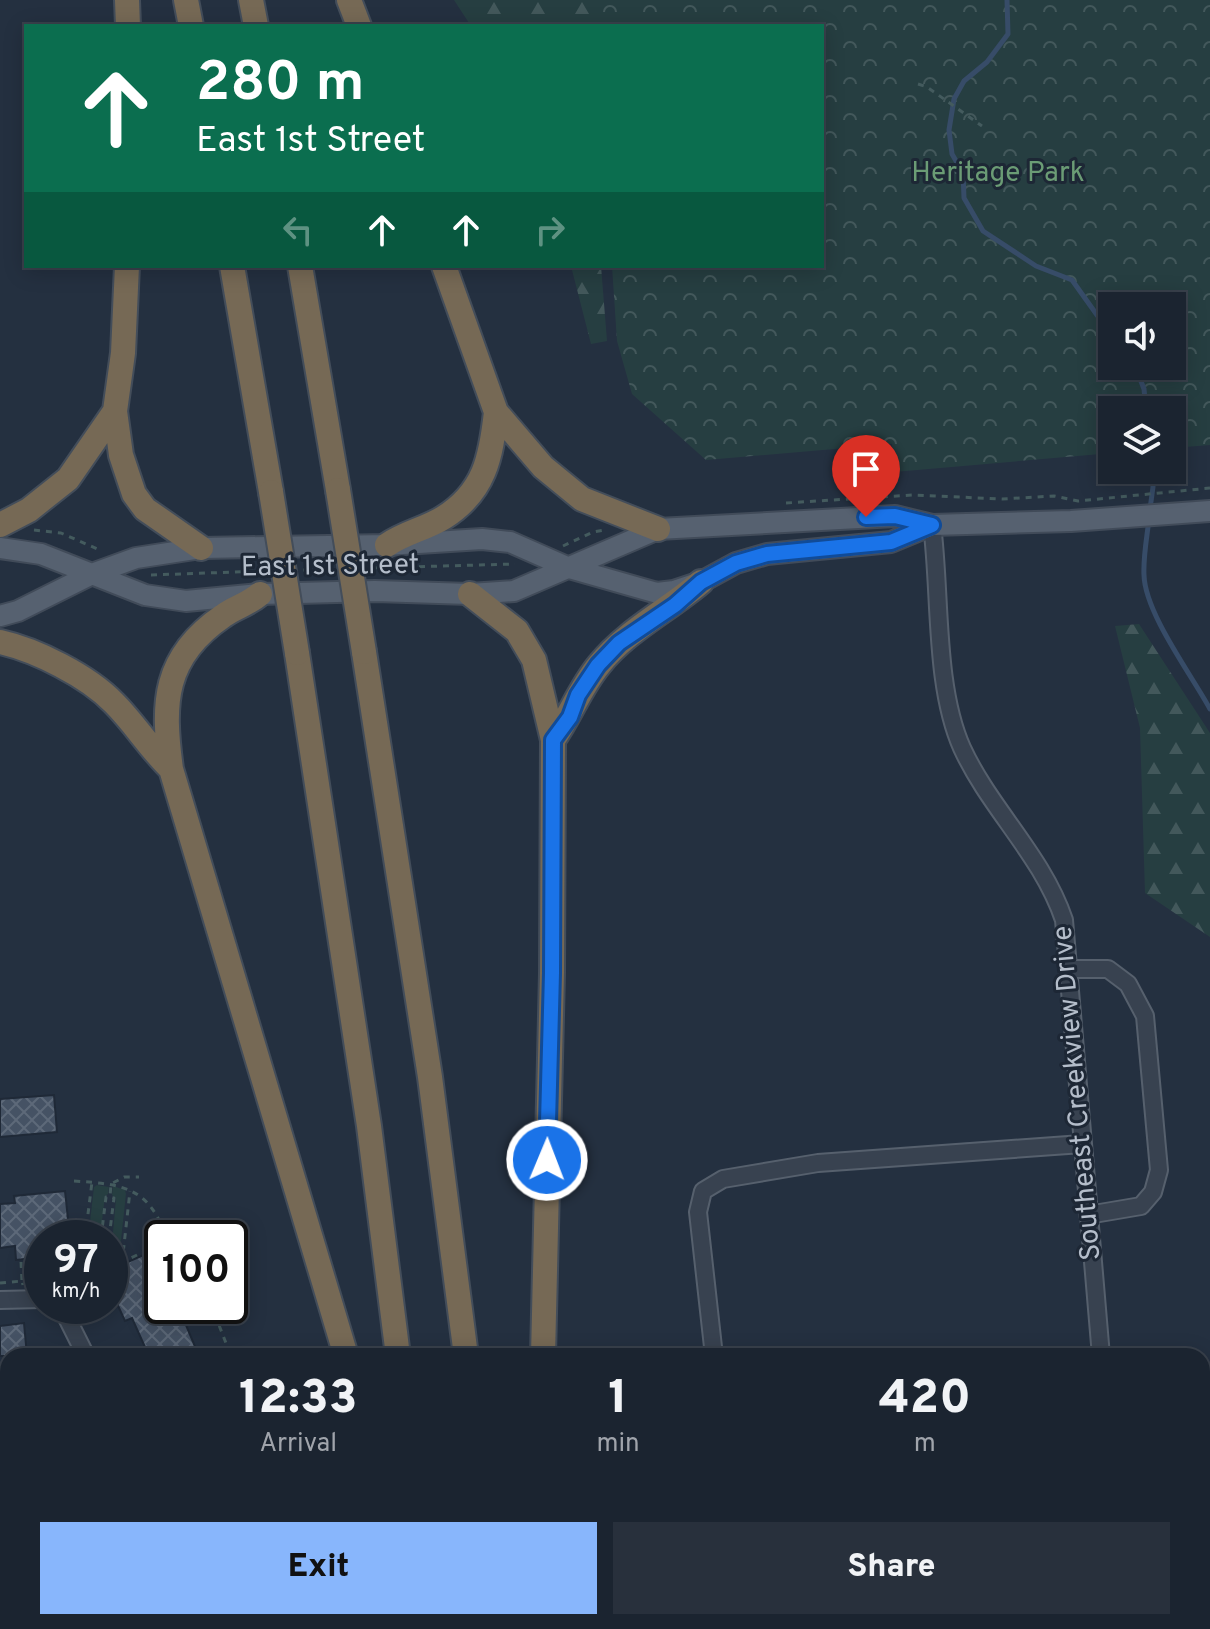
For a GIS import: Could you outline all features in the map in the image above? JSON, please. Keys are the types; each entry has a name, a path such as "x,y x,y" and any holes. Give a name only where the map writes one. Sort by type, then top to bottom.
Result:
{"highway":[{"path":"127,0 128,24"},
{"path":"186,0 191,24"},
{"path":"251,0 256,24"},
{"path":"349,0 358,24"},
{"path":"127,268 123,353 115,411 121,455 134,494 145,509 201,548"},
{"path":"232,268 297,653 365,1094 397,1348"},
{"path":"300,268 430,1077 465,1348"},
{"path":"445,268 496,412 543,467 582,499 658,529"},
{"path":"0,525 29,510 68,479 115,411"},
{"path":"387,545 402,535 442,519 477,488 489,464 496,412"},
{"path":"553,740 570,717 578,695 598,665 619,643 675,605 701,582"},
{"path":"260,594 245,606 225,614 195,638 178,663 166,698 167,734 171,769 344,1348"},
{"path":"470,594 517,631 534,660 553,740 552,973 543,1348"},
{"path":"0,642 25,648 96,688 113,702 171,769"}],"main road":[{"name":"East 1st Street","path":"0,548 41,554 145,595 186,601 260,594 375,591 470,594 514,591 658,529 895,516 932,525 1071,521 1210,511"},
{"name":"East 1st Street","path":"0,616 18,611 92,574 136,558 201,548 387,545 455,540 510,542 569,568 657,593 701,582 736,563 767,554 891,542 932,525"}],"street":[{"name":"Southeast Creekview Drive","path":"932,525 942,649 954,727 980,781 1035,858 1055,894 1064,920 1100,1348"},
{"path":"1068,969 1108,969 1128,984 1145,1016 1159,1170 1153,1192 1141,1206 1088,1215"},
{"path":"713,1348 698,1212 703,1191 723,1179 818,1163 1082,1144"},
{"path":"0,1300 24,1299"},
{"path":"70,1324 82,1348"}],"path":[{"path":"918,84 927,87 982,126"},
{"path":"1078,501 1210,488"},
{"path":"111,1184 124,1177 139,1177"},
{"path":"74,1181 111,1184 130,1190 153,1207 158,1220"},
{"path":"87,1220 92,1182"},
{"path":"110,1197 111,1184"},
{"path":"127,1220 130,1190"},
{"path":"103,1220 106,1197 110,1197"},
{"path":"110,1197 114,1198 111,1220"},
{"path":"21,1262 22,1281"},
{"path":"219,1324 228,1348"}],"green space":[{"path":"454,0 768,0 786,24 470,24"},
{"name":"Heritage Park","path":"591,0 1210,0 1210,445 1186,447 1186,396 1098,396 1098,454 894,472 892,444 706,460 632,394 617,341 612,268 824,268 824,24 593,24"},
{"path":"572,268 601,268 607,341 591,344"},
{"path":"1139,624 1210,733 1210,937 1145,893 1140,728 1115,626"},
{"path":"113,1186 125,1190 123,1220 114,1220 116,1198 112,1195"},
{"path":"94,1187 109,1187 102,1220 90,1220"}],"building":[{"path":"54,1095 57,1132 0,1137 0,1099"},
{"path":"65,1191 68,1220 24,1220 24,1259 16,1260 15,1246 0,1248 0,1204 15,1203 14,1196"},
{"path":"144,1255 144,1324 186,1324 196,1348 145,1348 132,1318 128,1320 128,1262"},
{"path":"24,1323 26,1348 0,1348 0,1326"}],"waterway":[{"path":"1007,0 1008,34 987,62 964,81 954,99 949,130 952,154 963,173 964,198 983,231 1036,266 1072,280 1098,316"},
{"path":"1140,380 1145,396"},
{"path":"1150,509 1153,484"},
{"path":"1149,519 1144,561 1146,590 1160,625 1210,709"}],"route":[{"path":"547,1160 553,740 570,717 578,695 598,665 619,643 675,605 701,582 736,563 767,554 891,542 932,525 895,516 866,517"}]}
